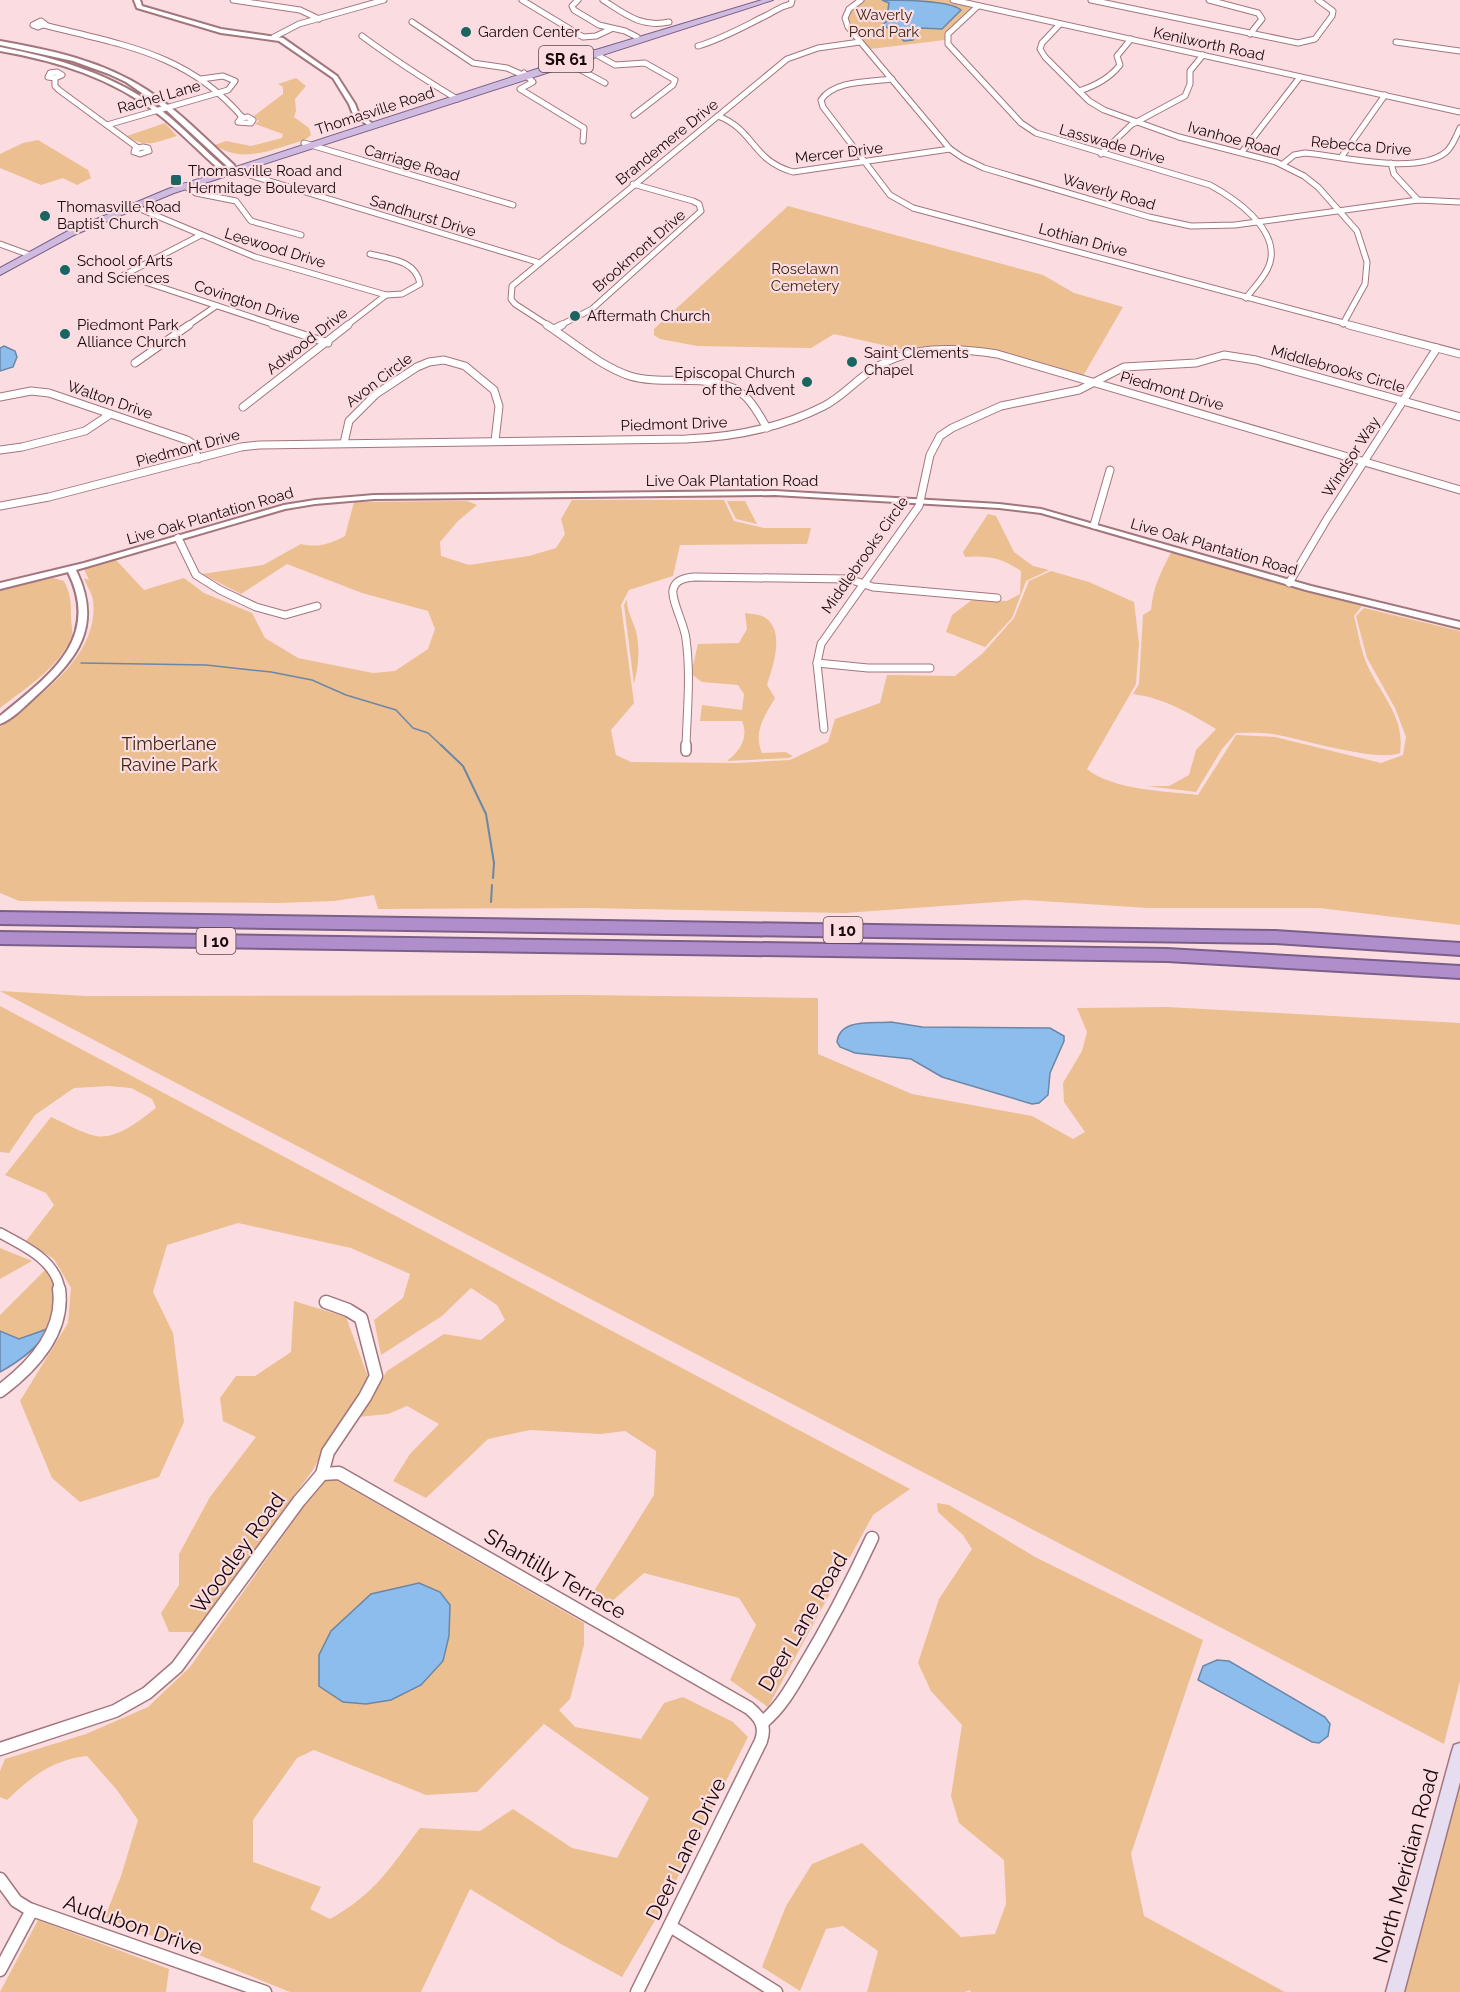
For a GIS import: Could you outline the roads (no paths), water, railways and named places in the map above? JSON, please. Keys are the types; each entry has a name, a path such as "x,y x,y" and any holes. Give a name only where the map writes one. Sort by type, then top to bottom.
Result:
{"highway":[{"name":"I 10","path":"0,918 1263,937 1460,949"},
{"name":"I 10","path":"0,938 1156,954 1346,963 1460,972"}],"main road":[{"name":"Thomasville Road","path":"726,12 757,0"},
{"name":"Thomasville Road","path":"129,205 233,168 592,52 769,0"},
{"name":"Thomasville Road","path":"525,75 572,61 592,52"},
{"name":"Thomasville Road","path":"0,266 129,205 222,169 233,168"},
{"name":"Thomasville Road","path":"0,272 27,254"},
{"name":"North Meridian Road","path":"1395,1992 1459,1756"}],"street":[{"path":"137,0 140,7 152,12 221,31 274,37 293,45 335,77 355,113 374,123"},
{"path":"233,0 300,10 319,19"},
{"path":"274,37 293,26 372,1 384,0"},
{"path":"522,0 583,37 596,36 611,29"},
{"path":"578,0 572,6 574,10 599,25 626,31 639,38"},
{"path":"603,0 641,24 652,27 669,22"},
{"path":"698,46 722,38 769,14 777,7 791,4 792,0"},
{"name":"Waverly Road","path":"861,0 849,9 845,18 848,27 950,149 984,168 1170,222 1210,227 1418,200 1460,202"},
{"name":"Kenilworth Road","path":"953,0 1460,112"},
{"path":"1091,0 1298,43 1315,39 1332,16 1333,11 1321,1"},
{"path":"1209,0 1258,13 1262,19 1250,34"},
{"name":"Lasswade Drive","path":"978,6 948,34 951,49 1021,123 1032,131 1056,141 1210,185 1229,196 1258,222 1272,246 1272,254 1264,275 1246,298"},
{"path":"412,22 473,63 507,68 532,79 533,82 520,89 584,128 583,141"},
{"name":"Ivanhoe Road","path":"1060,24 1042,43 1040,49 1079,91 1099,108 1185,138 1283,164 1312,182 1341,210 1361,239 1367,273 1361,292 1343,324"},
{"path":"44,25 158,57 201,79 219,92 243,118"},
{"path":"362,36 403,66 417,72 455,98"},
{"path":"1079,91 1114,73 1120,65 1117,56 1119,51 1131,39"},
{"name":"Brandemere Drive","path":"554,329 514,304 510,296 512,286 537,262 794,55 818,48 860,42"},
{"path":"1396,42 1460,51"},
{"path":"0,43 47,52 99,69 134,85 166,108 233,168"},
{"path":"0,49 47,59 122,87 157,110 222,169"},
{"path":"592,52 615,65 645,63 675,80 673,85 634,115"},
{"path":"1101,153 1136,122 1185,96 1190,84 1190,71 1203,55"},
{"path":"572,61 581,70 605,83"},
{"path":"201,79 219,75 234,79 235,85 219,92"},
{"path":"1242,152 1300,77"},
{"path":"55,78 55,86 59,90 138,148"},
{"name":"Lothian Drive","path":"892,79 834,89 824,93 821,98 823,107 890,195 913,208 1460,354"},
{"name":"Rachel Lane","path":"107,125 219,92"},
{"path":"1342,156 1385,95"},
{"name":"Mercer Drive","path":"718,116 733,120 764,161 778,169 797,172 950,149"},
{"name":"Rebecca Drive","path":"1283,164 1302,153 1391,163 1416,163 1438,157 1446,152 1460,129"},
{"name":"Carriage Road","path":"307,145 513,205"},
{"path":"1391,163 1394,174 1418,200"},
{"name":"Sandhurst Drive","path":"233,168 537,262"},
{"name":"Brookmont Drive","path":"554,329 592,309 699,214 702,208 699,204 633,184"},
{"path":"185,186 196,193 222,196 236,201 251,221 301,235"},
{"name":"Leewood Drive","path":"129,205 255,257 386,295"},
{"name":"Covington Drive","path":"201,236 124,275 328,343"},
{"path":"0,244 27,254"},
{"path":"370,254 412,267 420,277 420,284 414,289 386,295"},
{"name":"Adwood Drive","path":"243,407 328,343 386,295"},
{"path":"135,363 216,306"},
{"path":"554,329 605,364 629,376 660,381 709,381 729,387 745,396 767,428"},
{"name":"Windsor Way","path":"1290,583 1327,519 1437,348"},
{"name":"Piedmont Drive","path":"0,506 49,497 259,445 705,438 767,428 825,406 845,393 872,370 887,362 926,351 953,349 986,352 1460,490"},
{"name":"Middlebrooks Circle","path":"824,729 817,663 818,651 827,633 909,520 920,500 930,455 940,436 952,428 1002,406 1073,392 1095,383 1120,368 1132,365 1196,363 1228,355 1256,360 1460,417"},
{"name":"Avon Circle","path":"344,443 350,420 363,406 413,368 427,362 444,360 456,361 469,367 494,389 498,398 495,441"},
{"name":"Walton Drive","path":"0,397 31,391 43,392 187,440 195,448 198,459"},
{"path":"0,450 22,447 85,431 109,415"},
{"path":"1094,525 1110,470"},
{"name":"Live Oak Plantation Road","path":"0,586 71,569 284,507 356,498 735,492 920,500 1030,510 1094,525 1290,583 1460,625"},
{"path":"178,538 190,567 196,575 220,590 256,607 285,615 317,606"},
{"path":"0,721 51,678 78,640 83,626 84,607 80,589 71,569"},
{"path":"686,751 686,634 673,595 677,582 695,577 849,579 864,584 919,592 997,598"},
{"path":"817,663 868,668 930,668"},
{"path":"0,1233 31,1250 50,1267 59,1283 62,1301 56,1326 50,1337 18,1377 0,1392"},
{"name":"Woodley Road","path":"0,1749 95,1720 130,1703 160,1682 196,1644 299,1501 322,1474 328,1452 365,1397 376,1376 362,1318 326,1302"},
{"name":"Shantilly Terrace","path":"322,1474 339,1473 749,1708 763,1722"},
{"name":"Deer Lane Road","path":"763,1722 772,1716 808,1659 853,1580 872,1538"},
{"name":"Deer Lane Drive","path":"637,1992 761,1741 765,1732 763,1722"},
{"name":"Audubon Drive","path":"0,1879 16,1901 32,1910 265,1992"},
{"path":"0,1970 32,1910"},
{"path":"670,1926 776,1992"}],"water":[{"path":"882,0 936,2 961,10 942,29 920,28 913,40 904,41 883,24 886,22 889,3"},
{"path":"4,346 15,351 17,357 13,367 0,371 0,348"},
{"path":"891,1022 922,1027 1050,1028 1064,1036 1064,1041 1050,1073 1048,1095 1039,1103 1032,1104 942,1077 911,1059 855,1053 840,1047 837,1042 839,1034 850,1026"},
{"path":"50,1328 28,1353 0,1372 0,1331 19,1339"},
{"path":"419,1583 440,1592 450,1605 449,1636 443,1661 421,1685 391,1700 366,1704 343,1702 319,1686 319,1655 331,1631 371,1594"},
{"path":"1217,1660 1229,1661 1325,1717 1330,1724 1328,1736 1319,1743 1312,1742 1198,1680 1203,1666"}],"waterway":[{"path":"81,663 206,665 271,672 312,680 346,695 396,710 413,728 428,733 443,747"},
{"path":"441,745 463,766 486,814 494,863 493,878"},
{"path":"491,902 492,885"}],"place":[{"name":"Garden Center","path":"466,32"},
{"name":"Thomasville Road and Hermitage Boulevard","path":"176,180"},
{"name":"Thomasville Road Baptist Church","path":"45,216"},
{"name":"School of Arts and Sciences","path":"65,270"},
{"name":"Aftermath Church","path":"575,316"},
{"name":"Piedmont Park Alliance Church","path":"65,334"},
{"name":"Saint Clements Chapel","path":"852,362"},
{"name":"Episcopal Church of the Advent","path":"807,382"}],"park label":[{"name":"Waverly Pond Park","path":"884,24"},
{"name":"Roselawn Cemetery","path":"805,278"},
{"name":"Timberlane Ravine Park","path":"169,754"}]}
